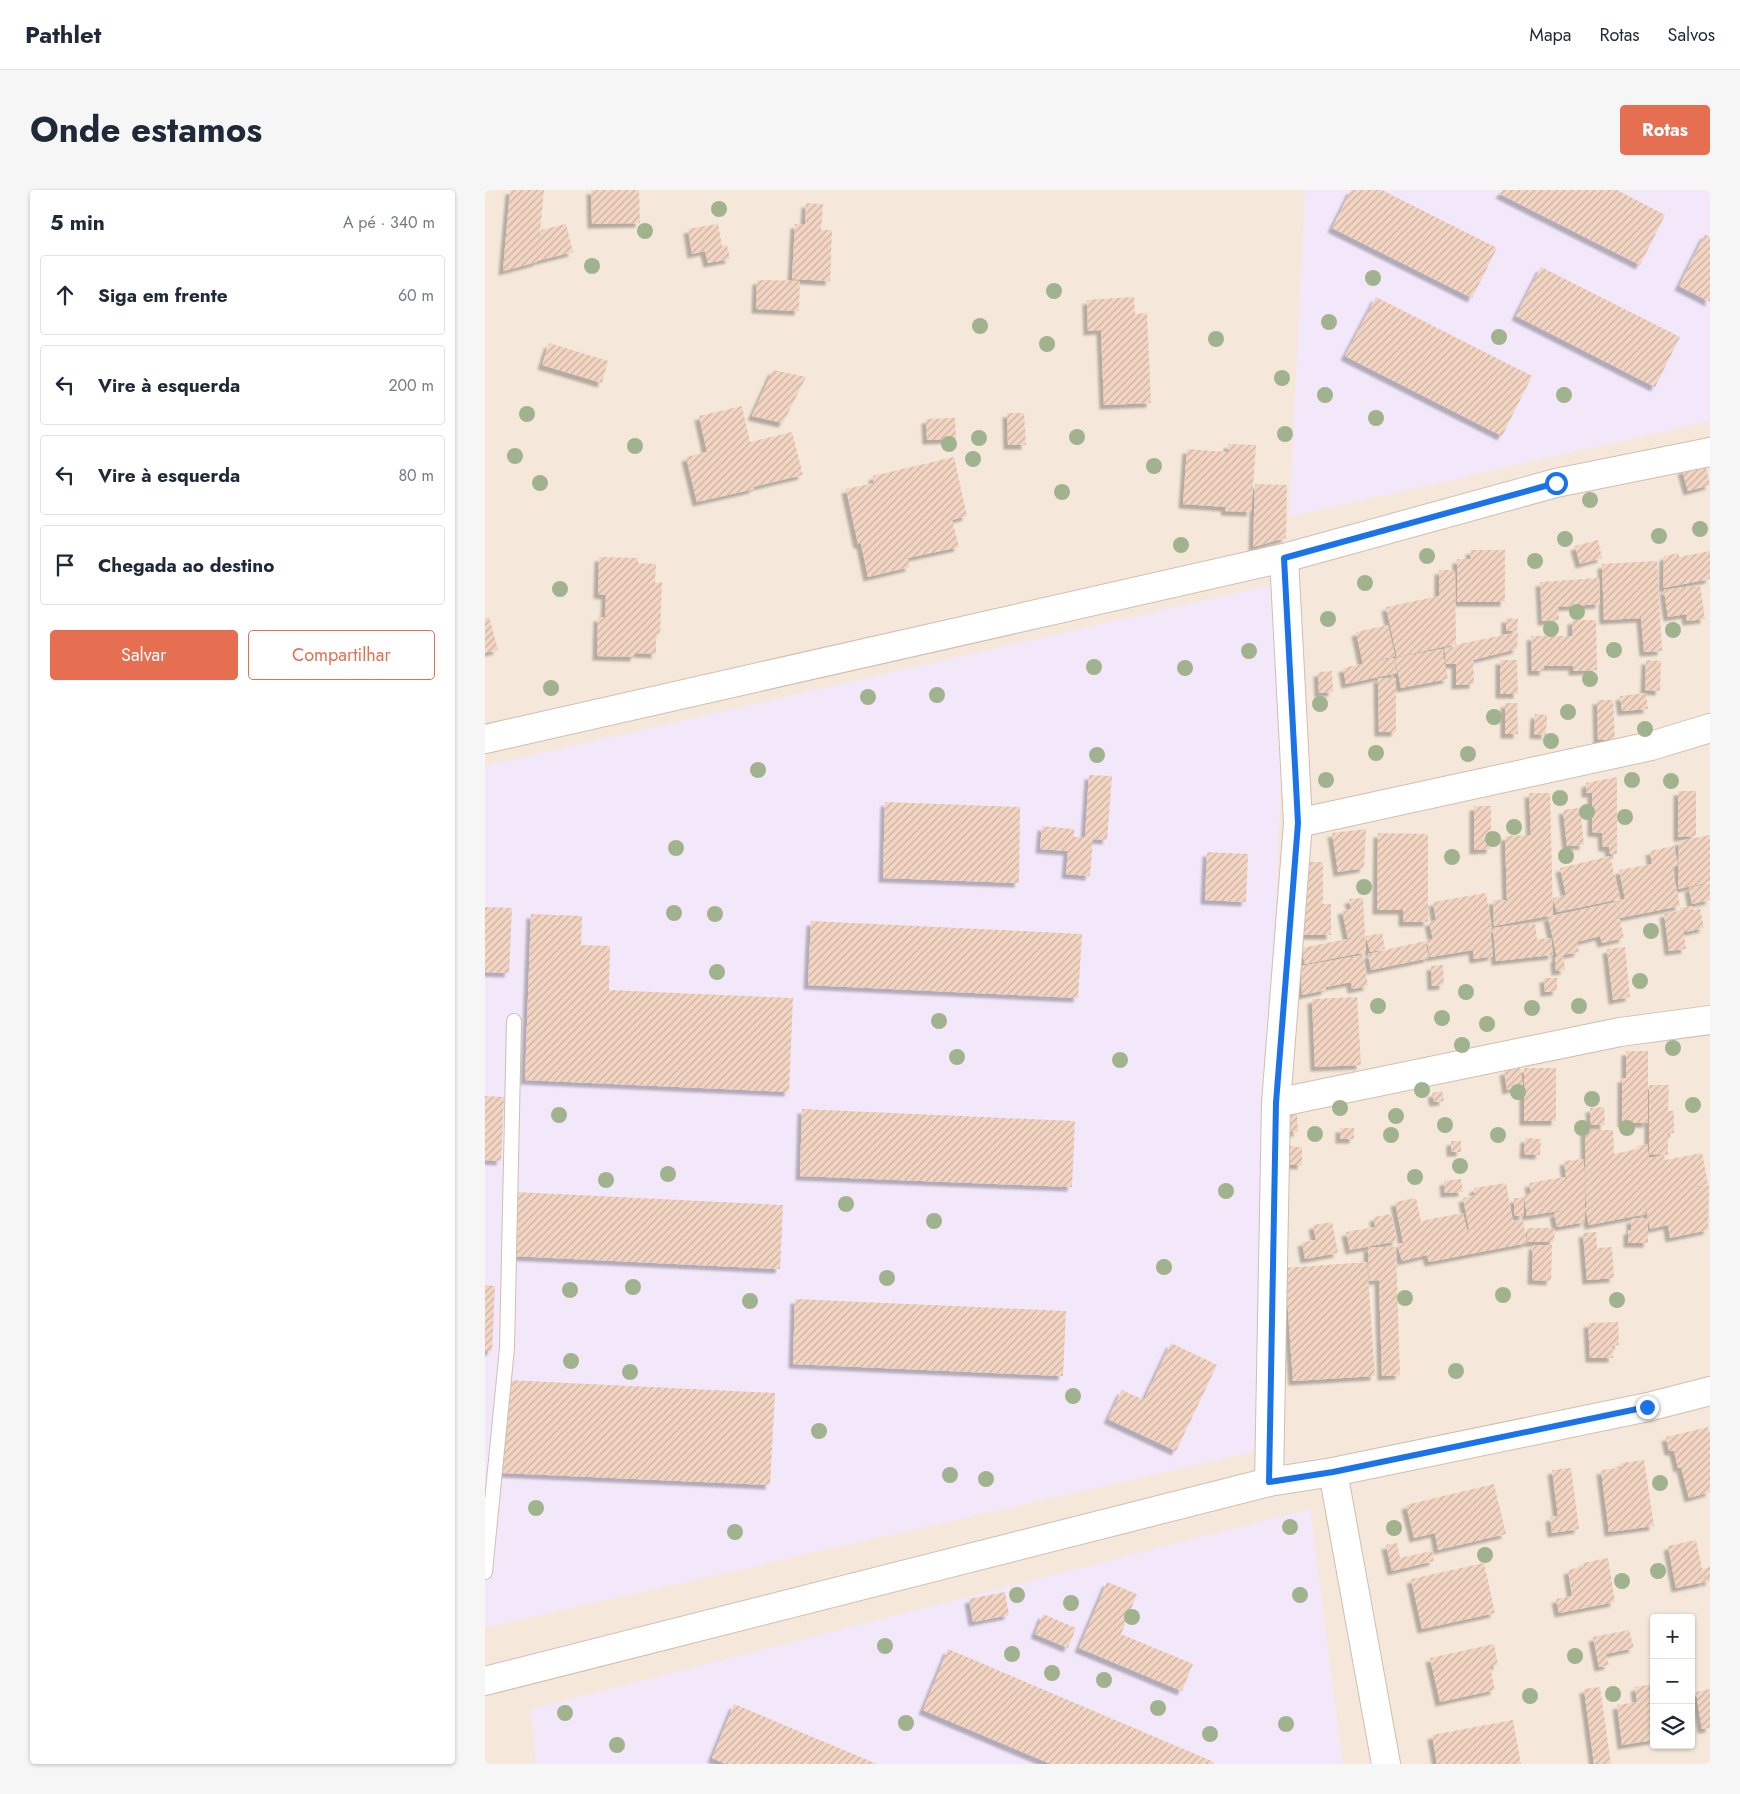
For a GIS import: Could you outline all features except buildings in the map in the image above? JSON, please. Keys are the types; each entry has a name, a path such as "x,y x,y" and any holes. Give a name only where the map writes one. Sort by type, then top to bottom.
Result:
{"street":[{"path":"485,740 1284,558 1556,483 1710,452"},
{"path":"1269,1482 1276,1103 1298,823 1284,558"},
{"path":"1298,823 1651,746 1710,728"},
{"path":"1276,1103 1620,1032 1710,1020"},
{"path":"485,1681 1269,1482 1333,1472 1647,1407 1710,1391"},
{"path":"1333,1472 1385,1764"}],"lane":[{"path":"485,1572 507,1348 514,1021"}],"shaded area":[{"path":"485,190 1710,190 1710,1764 485,1764"},
{"path":"1305,190 1710,190 1710,421 1289,517"},
{"path":"1271,585 1281,777 1254,1452 485,1628 485,766"},
{"path":"1310,1509 1343,1764 536,1764 531,1709"}],"route":[{"path":"1556,483 1284,558 1298,823 1276,1103 1269,1482 1333,1472 1647,1407"}]}
